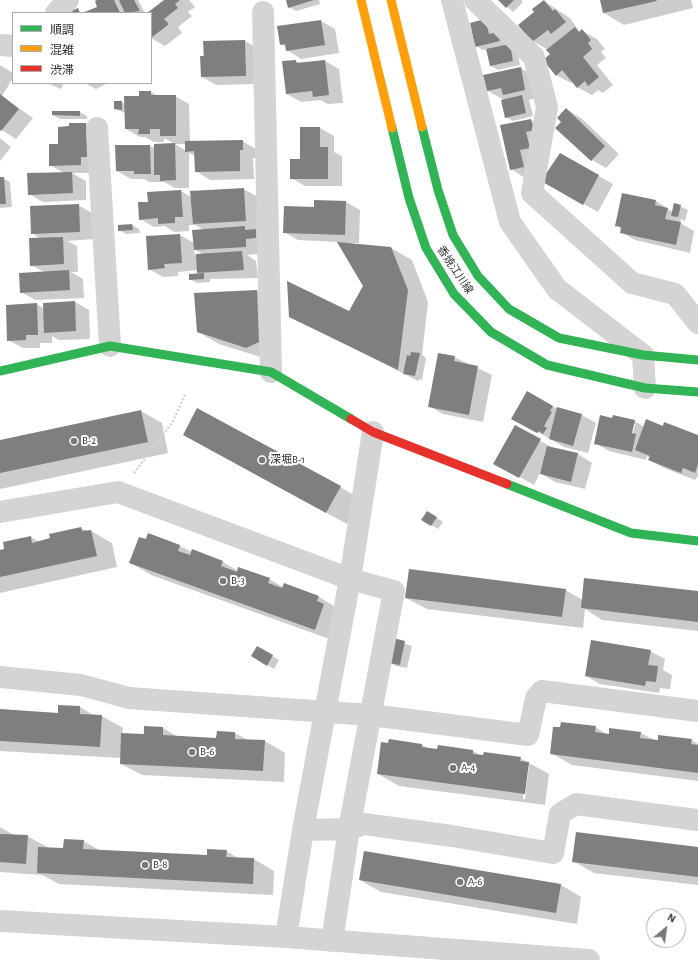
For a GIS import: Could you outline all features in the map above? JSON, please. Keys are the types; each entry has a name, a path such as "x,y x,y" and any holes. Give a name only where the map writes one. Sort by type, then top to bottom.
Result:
{"main road":[{"name":"香焼江川線","path":"361,0 409,198 426,248 454,294 491,332 547,365 645,388 698,392"},
{"name":"香焼江川線","path":"391,0 438,190 453,236 478,276 509,309 558,338 643,355 698,360"},
{"path":"0,371 110,346 271,372 373,432 631,533 698,541"}],"street":[{"path":"57,12 68,0"},
{"path":"452,0 510,222 557,290 643,355 645,388"},
{"path":"475,0 534,57 547,107 532,193 632,283 675,294 698,323"},
{"path":"263,12 271,372"},
{"path":"0,45 12,46"},
{"path":"97,128 110,346"},
{"path":"286,937 303,830 350,579 373,432"},
{"path":"0,512 118,492 350,579 394,591 349,829 332,941"},
{"path":"0,677 81,685 129,698 371,715 528,735 536,698 542,691 698,711"},
{"path":"303,830 349,829 364,824 452,836 553,853 560,814 576,804 698,820"},
{"path":"0,921 286,937 589,960"}],"path":[{"path":"118,492 150,455 172,423 186,393"}],"building":[{"path":"114,0 120,12 84,12 97,7 95,1"},
{"path":"119,0 134,0 140,11 132,12 125,12"},
{"path":"164,0 180,0 175,4 178,8 164,19 169,24 152,37 152,12 148,12"},
{"path":"286,0 314,0 288,8"},
{"path":"498,0 514,0 506,8"},
{"path":"544,0 553,11 555,9 566,22 551,34 548,30 532,42 518,25 534,12 532,9"},
{"path":"600,0 656,0 657,1 603,13"},
{"path":"78,8 80,12 69,12"},
{"path":"485,19 489,34 498,32 500,41 475,47 470,23"},
{"path":"321,20 325,45 286,51 285,44 280,45 277,26"},
{"path":"575,27 579,32 582,29 591,40 588,43 592,49 583,57 599,77 588,86 585,81 577,88 562,70 556,76 543,60 550,54 546,50"},
{"path":"245,40 246,76 201,77 200,56 204,56 203,41"},
{"path":"510,44 513,61 490,66 486,49"},
{"path":"296,60 296,63 325,60 329,95 313,97 312,91 286,94 282,61"},
{"path":"521,67 525,90 503,95 501,88 487,91 483,75"},
{"path":"139,91 151,91 151,95 176,95 176,136 160,136 160,129 150,129 150,134 138,134 139,129 125,129 124,96 139,96"},
{"path":"0,94 19,109 1,131 0,130"},
{"path":"522,95 526,113 505,118 501,100"},
{"path":"114,101 122,101 122,110 114,109"},
{"path":"566,108 605,146 591,161 555,128 561,122 557,118"},
{"path":"52,111 80,111 80,116 52,115"},
{"path":"531,119 534,130 526,132 530,148 520,150 524,167 510,170 500,125"},
{"path":"69,123 86,123 87,157 81,157 81,165 49,166 49,144 58,144 58,127 69,126"},
{"path":"300,127 320,127 320,147 328,147 328,179 290,179 290,159 300,159"},
{"path":"243,140 243,150 240,150 240,171 195,172 194,151 185,152 185,141"},
{"path":"175,143 176,180 160,181 160,175 154,175 154,144"},
{"path":"115,145 150,145 151,174 134,174 134,171 116,171"},
{"path":"560,153 599,175 583,205 541,181"},
{"path":"72,172 73,193 28,195 27,173"},
{"path":"0,177 4,177 6,204 0,204"},
{"path":"244,188 246,221 193,224 190,191"},
{"path":"181,190 183,217 175,217 175,223 158,224 158,218 139,220 138,202 148,202 147,192"},
{"path":"622,193 656,200 655,205 668,208 665,219 681,222 676,245 620,233 621,227 615,226"},
{"path":"314,200 346,201 345,235 283,233 284,206 314,207"},
{"path":"674,203 681,205 678,217 671,216"},
{"path":"79,204 80,232 31,234 30,206"},
{"path":"132,224 133,230 118,231 118,225"},
{"path":"245,226 245,230 256,229 256,238 246,239 246,247 194,250 192,230"},
{"path":"180,234 182,263 164,264 165,268 148,270 146,236"},
{"path":"63,237 64,264 30,266 29,238"},
{"path":"337,242 391,247 408,290 398,370 289,317 287,281 349,311 363,286"},
{"path":"242,251 244,270 197,273 196,254"},
{"path":"69,270 70,290 20,293 19,273"},
{"path":"204,273 204,279 189,280 189,274"},
{"path":"257,290 259,342 246,348 197,332 194,293"},
{"path":"75,301 76,331 44,333 43,303"},
{"path":"37,303 38,335 26,335 26,340 7,341 6,305"},
{"path":"411,352 420,353 415,376 403,374 407,355 410,356"},
{"path":"438,353 455,356 454,361 478,366 469,415 428,407"},
{"path":"527,391 553,406 550,411 552,412 544,426 547,428 543,434 539,431 537,433 511,419"},
{"path":"557,407 582,414 573,446 549,439"},
{"name":"深堀B-1","path":"197,408 341,486 326,513 183,435"},
{"name":"B-2","path":"141,410 148,442 0,473 0,440"},
{"path":"600,415 612,418 613,415 635,420 632,433 636,434 632,452 594,444"},
{"path":"646,419 663,426 664,422 698,435 698,464 695,473 683,468 681,473 648,460 650,456 635,450"},
{"path":"515,425 541,439 519,478 493,464"},
{"path":"547,446 578,453 571,482 540,474"},
{"path":"427,511 437,517 431,526 421,520"},
{"path":"81,527 82,531 91,530 97,556 0,577 0,550 4,549 3,542 31,536 32,543 50,538 49,534"},
{"name":"B-3","path":"148,533 180,545 178,551 190,555 192,549 223,561 221,566 237,572 238,567 270,578 268,583 282,588 284,583 319,596 317,601 324,604 315,630 129,563 139,537 146,539"},
{"path":"409,569 566,589 562,617 405,598"},
{"path":"584,578 698,591 698,622 581,608"},
{"path":"393,638 405,641 400,665 388,663"},
{"path":"591,640 651,650 648,665 658,666 656,682 646,681 645,686 585,676"},
{"path":"257,646 273,655 267,666 251,656"},
{"path":"58,705 80,706 80,714 102,715 100,747 0,741 0,709 58,713"},
{"path":"561,722 596,726 595,732 609,734 609,728 641,732 640,738 658,740 658,735 692,739 691,744 698,745 698,773 550,754 553,727 560,727"},
{"name":"B-6","path":"144,726 163,727 163,735 216,738 217,731 235,732 235,739 265,740 263,771 120,764 121,733 144,734"},
{"name":"A-4","path":"389,739 422,744 422,747 437,749 438,745 473,750 473,754 483,755 484,752 521,757 520,761 529,762 525,794 377,774 381,742 388,743"},
{"path":"576,832 698,847 698,877 572,862"},
{"path":"0,834 28,835 26,864 0,862"},
{"name":"B-8","path":"64,839 84,840 83,849 207,855 207,849 227,850 226,857 254,858 253,884 37,873 38,847 63,848"},
{"name":"A-6","path":"364,851 561,884 556,913 359,880"}],"traffic: fast":[{"path":"422,127 438,190 453,235 478,276 509,309 559,338 643,355 698,360"},
{"path":"392,128 409,198 426,248 454,294 491,332 547,365 645,388 698,392"},
{"path":"0,371 110,346 271,372 351,419"},
{"path":"507,484 631,533 698,541"}],"traffic: slow":[{"path":"361,0 392,128"},
{"path":"391,0 422,127"}],"traffic: jam":[{"path":"351,419 373,432 507,484"}],"place":[{"name":"B-2","path":"74,441"},
{"name":"深堀B-1","path":"262,460"},
{"name":"B-3","path":"223,581"},
{"name":"B-6","path":"192,752"},
{"name":"A-4","path":"453,768"},
{"name":"B-8","path":"145,865"},
{"name":"A-6","path":"460,882"}]}
